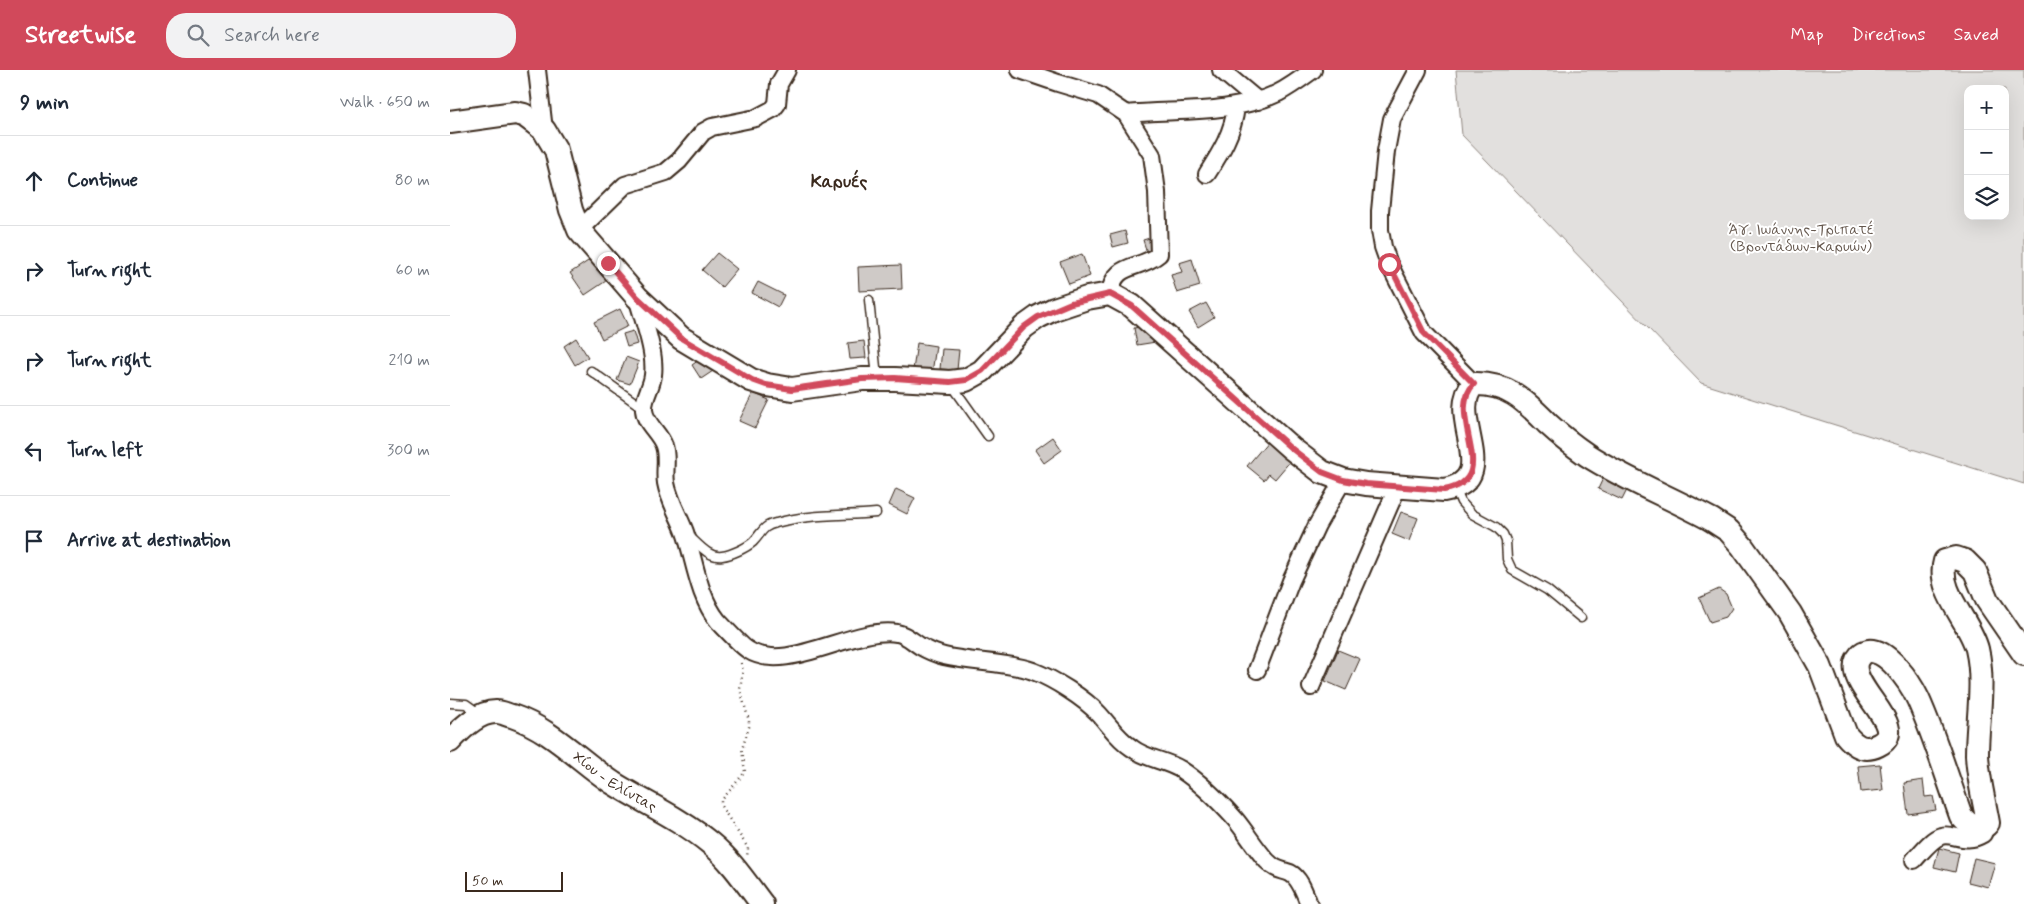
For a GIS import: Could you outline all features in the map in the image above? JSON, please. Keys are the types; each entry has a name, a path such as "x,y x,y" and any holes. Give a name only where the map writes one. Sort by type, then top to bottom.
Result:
{"street":[{"path":"579,230 625,186 666,172 679,161 703,132 712,127 756,118 773,109 777,104 780,84 787,70"},
{"path":"1020,70 1098,95 1126,114 1152,155 1159,254 1116,275 1111,283 1110,294"},
{"path":"1220,70 1258,101"},
{"path":"1126,114 1236,106 1258,101 1278,93 1313,70"},
{"path":"1418,70 1392,119 1386,151 1380,230 1389,264 1424,333 1474,384 1500,387 1514,394 1528,403 1550,426 1586,454 1686,506 1728,532 1750,555 1790,613 1820,666 1846,735 1860,748 1881,744 1887,733 1887,724 1883,715 1858,681 1855,670 1856,663 1860,655 1872,651 1878,652 1891,661 1918,698 1961,816 1970,826 1978,828 1986,826"},
{"path":"534,73 544,130 556,150 571,210 579,230 637,297 681,338 752,380 766,385 792,389 862,379 950,382 966,380 982,371 1024,327 1038,317 1071,303 1110,294 1132,306 1307,461 1322,472 1343,480 1444,490 1463,484 1474,463 1465,411 1467,393 1474,384"},
{"path":"1207,174 1227,141 1234,124 1236,106"},
{"path":"450,122 515,113 524,115 544,130"},
{"path":"637,297 653,359 654,374 643,408 645,416 663,444 666,454 665,480 668,493 685,532 703,594 710,610 746,650 758,655 774,657 809,651 862,636 892,633 906,636 921,647 943,656 1035,672 1067,690 1090,706 1132,749 1168,763 1189,776 1235,820 1276,869 1294,876 1302,887 1309,904"},
{"path":"1257,670 1295,573 1317,525 1343,480"},
{"path":"1311,687 1398,486"},
{"path":"1914,860 1940,836 1962,839 1978,837 1986,830 1988,823 1978,769 1980,671 1976,647 1954,604 1946,583 1945,561 1956,558 1965,561 1975,571 1987,600 2024,654"},
{"name":"Χίου - Ελίντας","path":"482,715 497,712 519,718 547,734 611,781 696,833 712,844 737,871 762,904"},
{"path":"450,741 462,729 482,715"}],"lane":[{"path":"869,300 877,379"},
{"path":"591,371 643,408"},
{"path":"950,382 988,436"},
{"path":"1455,488 1461,502 1472,514 1496,527 1503,534 1506,540 1507,559 1512,570 1547,590 1581,618"},
{"path":"685,532 711,554 720,557 735,552 753,542 763,528 775,523 806,518 876,513"},
{"path":"450,703 466,704 482,715"}],"path":[{"path":"739,660 743,671 740,688 749,721 742,749 745,772 720,801 721,806 748,848 746,883"}],"green space":[{"name":"Άγ. Ιωάννης-Τριπατέ (Βροντάδων-Καρυών)","path":"1456,70 2024,70 2024,484 1701,383 1462,135"}],"building":[{"path":"1125,231 1128,243 1113,247 1110,235"},
{"path":"1153,237 1158,253 1148,256 1143,240"},
{"path":"717,253 737,269 722,287 702,270"},
{"path":"1082,254 1090,276 1069,284 1060,262"},
{"path":"594,257 609,279 585,295 570,273"},
{"path":"1192,259 1200,286 1177,293 1171,275 1182,272 1179,263"},
{"path":"901,265 902,289 859,291 858,267"},
{"path":"758,282 784,295 778,307 752,293"},
{"path":"1206,303 1214,317 1198,327 1189,312"},
{"path":"620,309 628,326 602,339 594,322"},
{"path":"1151,325 1162,341 1137,345 1134,328"},
{"path":"633,331 637,344 627,347 623,334"},
{"path":"576,338 588,357 575,365 564,346"},
{"path":"864,341 866,358 850,359 848,343"},
{"path":"917,343 936,346 932,373 913,370"},
{"path":"942,349 959,350 957,370 940,369"},
{"path":"626,357 639,362 630,384 617,380"},
{"path":"703,357 713,371 701,379 692,365"},
{"path":"753,393 769,400 755,428 739,421"},
{"path":"1053,437 1062,450 1044,463 1035,450"},
{"path":"1269,440 1292,459 1275,479 1269,474 1264,480 1247,466"},
{"path":"1606,472 1630,484 1622,500 1598,489"},
{"path":"896,489 915,498 907,514 889,505"},
{"path":"1401,512 1418,518 1409,541 1392,534"},
{"path":"1719,589 1726,594 1732,608 1726,617 1710,622 1699,598"},
{"path":"1338,650 1360,659 1346,690 1325,681"},
{"path":"1880,764 1883,790 1861,792 1858,766"},
{"path":"1923,780 1925,797 1933,796 1936,810 1908,814 1904,783"},
{"path":"1939,848 1959,853 1955,872 1934,867"},
{"path":"1974,858 1995,863 1988,887 1968,882"}],"district":[{"name":"Καρυές","path":"839,181"}],"route":[{"path":"608,263 637,297 681,338 752,380 766,385 792,389 862,379 895,378 950,382 966,380 982,371 1024,327 1038,317 1071,303 1110,294 1132,306 1164,332 1291,448 1322,472 1343,480 1366,484 1444,490 1455,488 1463,484 1474,463 1465,411 1467,393 1474,384 1424,333 1389,264"}]}
